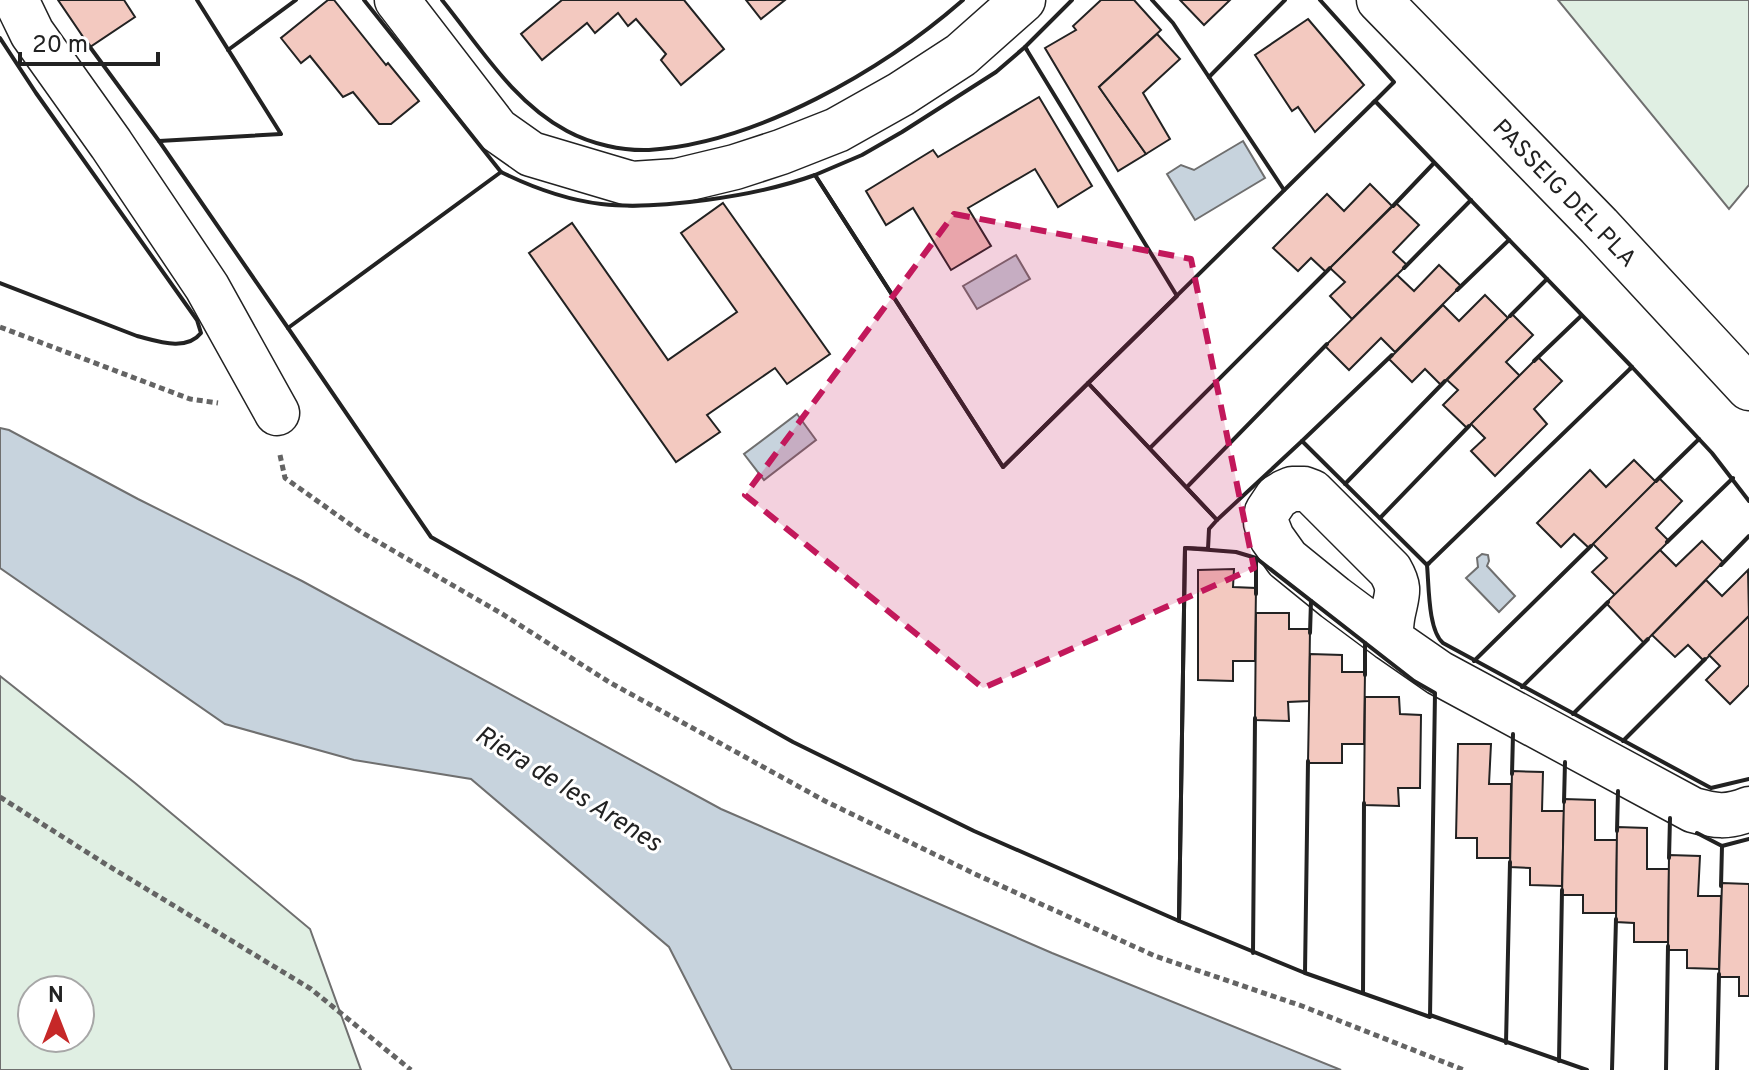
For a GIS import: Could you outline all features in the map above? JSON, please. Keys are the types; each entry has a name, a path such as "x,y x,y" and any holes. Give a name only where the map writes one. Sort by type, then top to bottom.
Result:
{"street":[{"path":"16,0 32,33 207,287 277,413"},
{"path":"397,0 497,130 531,154 632,184 677,181 735,167 837,130 961,55 1023,0"},
{"name":"PASSEIG DEL PLA","path":"1379,0 1599,226 1749,388"},
{"path":"1390,639 1439,673 1693,810 1713,815 1734,815 1749,809"}],"path":[{"path":"0,327 190,399 277,413 285,478 361,532 504,615 609,682 825,801 1155,956 1302,1006 1464,1070"},
{"path":"0,797 311,989 411,1070"}],"highlighted area":[{"path":"954,214 1191,259 1254,568 983,688 745,495"}],"green space":[{"path":"1558,0 1749,0 1749,185 1729,209"},
{"path":"0,676 135,783 310,929 361,1070 0,1070"}],"water":[{"path":"1243,141 1265,178 1195,220 1167,174 1181,165 1194,170"},
{"path":"1016,255 1030,279 977,309 963,286"},
{"path":"797,414 816,440 764,480 744,454"},
{"name":"Riera de les Arenes","path":"0,428 302,581 721,809 1052,953 1341,1070 732,1070 669,947 471,779 354,760 225,724 0,568"},
{"path":"1482,554 1488,555 1487,566 1515,596 1499,612 1466,578 1478,567 1477,558"}],"building":[{"path":"58,0 124,0 135,17 90,47"},
{"path":"328,0 334,0 419,101 391,124 379,124 353,92 343,97 310,56 301,63 281,38"},
{"path":"562,0 684,0 724,49 681,85 661,60 666,54 636,19 628,26 618,13 595,33 587,23 542,60 521,34"},
{"path":"746,0 785,0 761,19"},
{"path":"1101,0 1134,0 1161,30 1099,87 1146,154 1118,171 1045,48 1076,30 1073,26"},
{"path":"1180,0 1230,0 1204,25"},
{"path":"1308,19 1364,85 1315,132 1298,107 1292,111 1255,55"},
{"path":"1157,34 1180,59 1143,93 1170,139 1146,154 1099,87"},
{"path":"1039,97 1092,186 1058,207 1035,169 968,208 991,246 951,270 913,208 886,225 866,191 933,150 938,157"},
{"path":"1370,184 1392,206 1326,272 1311,258 1298,271 1273,248 1327,194 1344,211"},
{"path":"723,203 830,354 787,384 775,368 707,415 720,432 676,462 529,253 572,223 668,360 737,312 681,233"},
{"path":"1396,203 1419,225 1393,252 1407,265 1352,319 1330,296 1345,282 1330,268"},
{"path":"1439,265 1461,286 1395,352 1381,338 1349,370 1325,346 1397,275 1414,291"},
{"path":"1485,295 1508,318 1441,385 1425,369 1412,382 1389,359 1443,305 1459,321"},
{"path":"1512,314 1533,335 1506,362 1520,376 1467,428 1443,405 1458,390 1447,380"},
{"path":"1538,357 1562,381 1534,409 1547,424 1495,476 1471,451 1485,438 1471,424"},
{"path":"1634,460 1656,482 1589,548 1574,534 1561,547 1537,523 1590,470 1606,487"},
{"path":"1659,478 1682,501 1656,528 1669,541 1615,595 1592,572 1607,558 1593,544"},
{"path":"1702,541 1723,562 1644,643 1606,603 1660,550 1676,566"},
{"path":"1234,569 1233,587 1256,588 1255,661 1233,661 1233,681 1198,680 1198,570"},
{"path":"1748,570 1749,616 1704,661 1688,645 1675,657 1652,635 1706,580 1722,596"},
{"path":"1256,613 1289,613 1289,629 1310,629 1309,701 1288,702 1289,721 1255,720"},
{"path":"1749,616 1749,685 1730,704 1706,680 1720,666 1709,655"},
{"path":"1310,654 1342,655 1342,672 1365,672 1364,744 1342,744 1342,763 1308,763"},
{"path":"1365,697 1399,697 1400,714 1421,715 1420,788 1398,788 1399,806 1364,805"},
{"path":"1458,744 1491,744 1489,784 1511,784 1510,858 1477,858 1477,838 1456,838"},
{"path":"1512,771 1543,772 1542,811 1564,811 1562,886 1530,885 1530,868 1510,867"},
{"path":"1564,799 1595,800 1595,840 1617,840 1616,913 1583,913 1583,895 1562,895"},
{"path":"1617,827 1647,828 1647,869 1669,869 1668,942 1634,942 1634,923 1616,922"},
{"path":"1669,855 1700,856 1698,896 1721,896 1719,969 1687,968 1687,950 1668,950"},
{"path":"1722,883 1749,884 1749,996 1739,996 1739,977 1719,977"}],"wall":[{"path":"197,0 281,134 159,141 288,328"},
{"path":"228,49 296,0"},
{"path":"364,0 501,172"},
{"path":"442,0 498,72 548,119 586,140 639,150 690,144 775,118 857,76 895,52 963,0"},
{"path":"1027,50 1025,47 1072,0"},
{"path":"1152,0 1173,23 1284,190"},
{"path":"1209,77 1285,0"},
{"path":"1320,0 1394,82 1373,103"},
{"path":"0,38 197,320 201,333 195,339 179,344 153,340 0,283"},
{"path":"87,43 162,141"},
{"path":"1025,47 1177,296 1003,467 815,175 862,155 902,132 996,72 1025,47"},
{"path":"1375,101 1632,367 1427,565 1302,441 1217,520 1088,383 1375,101"},
{"path":"1393,206 1434,163"},
{"path":"501,172 553,194 625,206 734,196 815,175 1003,467 1088,383 1217,520 1209,529 1208,549 1185,548 1179,921 974,831 793,742 431,537 288,328 501,172"},
{"path":"1404,268 1471,200"},
{"path":"1457,290 1509,240"},
{"path":"1150,448 1330,268"},
{"path":"1510,316 1547,279"},
{"path":"1534,361 1581,316"},
{"path":"1187,487 1327,344"},
{"path":"1302,441 1392,355"},
{"path":"1630,369 1632,367 1712,453 1749,501"},
{"path":"1345,484 1445,381"},
{"path":"1380,518 1469,426"},
{"path":"1656,481 1699,439"},
{"path":"1667,542 1733,478"},
{"path":"1721,565 1749,536"},
{"path":"1474,661 1591,546"},
{"path":"1185,548 1236,552 1256,558 1414,681 1435,693 1430,1017 1305,973 1179,921 1185,548"},
{"path":"1256,558 1256,594"},
{"path":"1429,563 1432,618 1443,643 1711,788 1749,779"},
{"path":"1310,633 1311,601"},
{"path":"1522,687 1608,602"},
{"path":"1573,714 1648,639"},
{"path":"1365,643 1365,675"},
{"path":"1623,741 1705,659"},
{"path":"1253,953 1255,718"},
{"path":"1512,774 1513,734"},
{"path":"1305,973 1308,761"},
{"path":"1564,802 1565,762"},
{"path":"1617,831 1618,791"},
{"path":"1363,993 1364,803"},
{"path":"1669,858 1670,818"},
{"path":"1697,833 1722,846 1749,839"},
{"path":"1721,886 1722,846"},
{"path":"1506,1043 1510,862"},
{"path":"1559,1061 1562,890"},
{"path":"1612,1070 1616,919"},
{"path":"1666,1070 1668,946"},
{"path":"1717,1070 1719,974"},
{"path":"1430,1015 1587,1070"}]}
